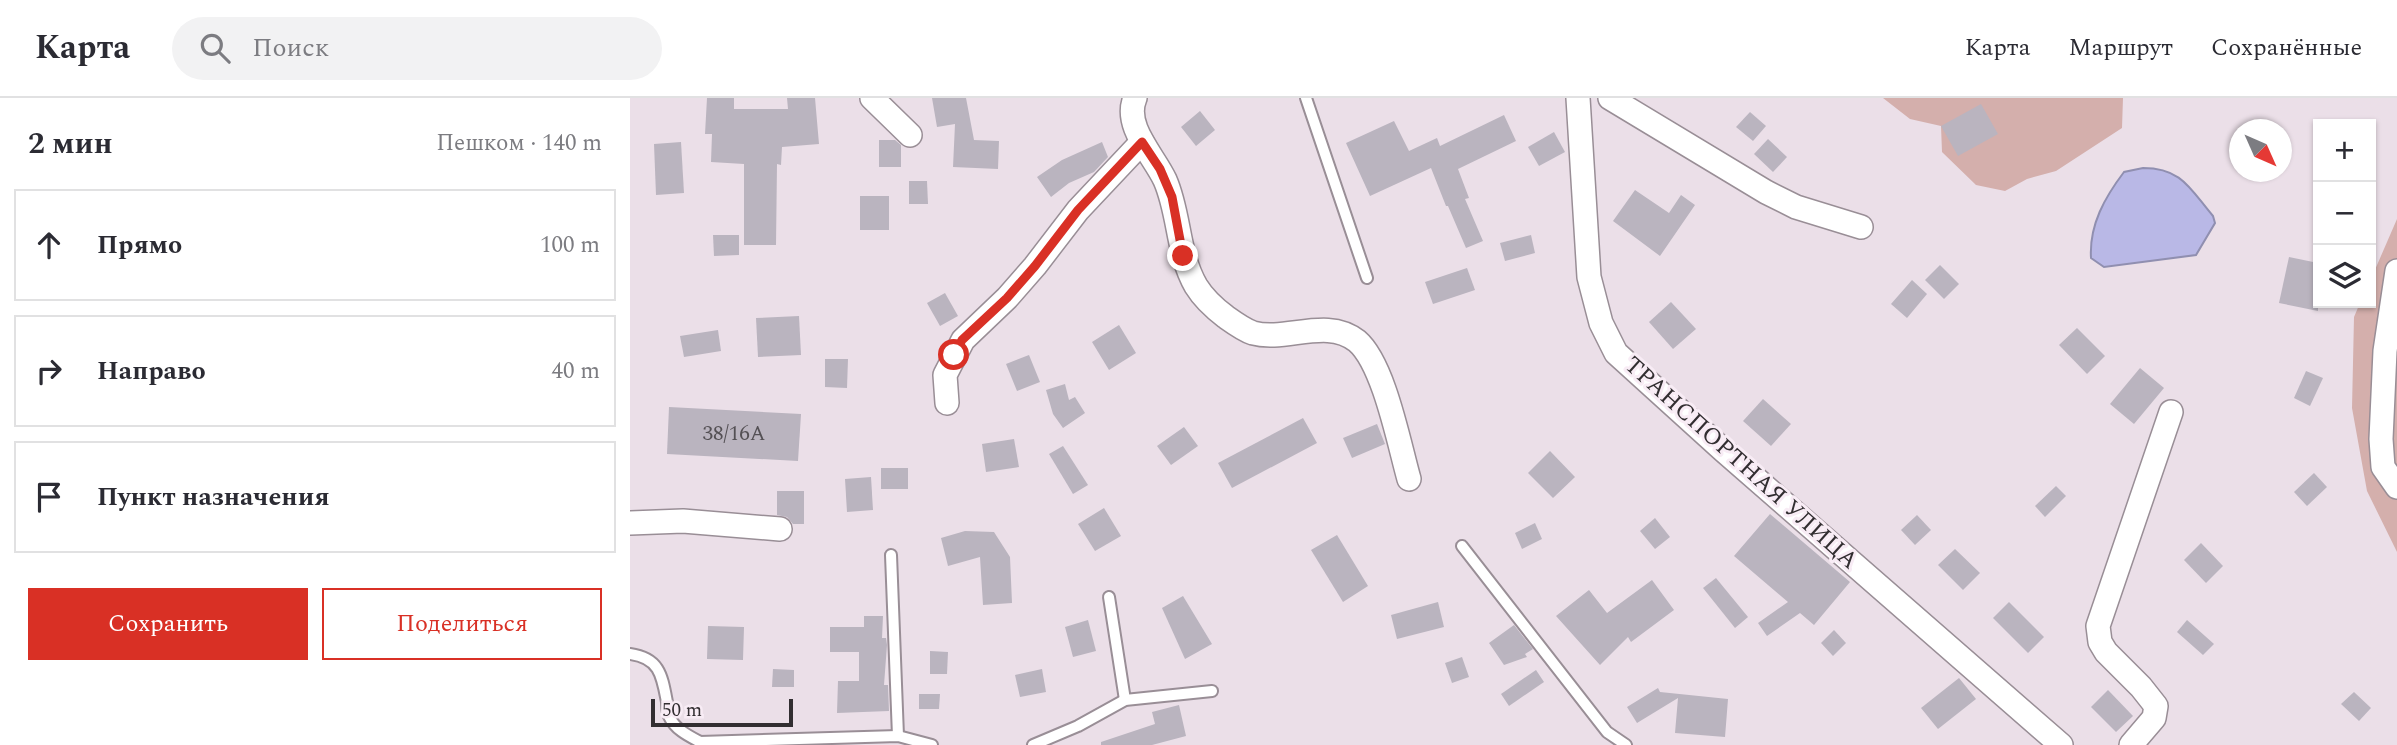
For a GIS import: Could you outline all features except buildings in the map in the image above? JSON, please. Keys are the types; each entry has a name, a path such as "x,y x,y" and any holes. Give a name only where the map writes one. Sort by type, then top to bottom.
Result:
{"street":[{"path":"872,98 910,135"},
{"path":"1135,98 1133,121 1142,142 1160,169 1172,197 1183,256 1196,286 1210,305 1254,333 1328,330 1343,332 1358,342 1370,357 1380,378 1409,479"},
{"name":"ТРАНСПОРТНАЯ УЛИЦА","path":"1577,98 1589,276 1601,323 1616,352 1723,450 2061,745"},
{"path":"1610,98 1766,192 1796,206 1861,227"},
{"path":"947,403 945,375 962,340 1007,298 1078,210 1142,142"},
{"path":"2397,271 2385,351 2381,439 2383,467 2397,487"},
{"path":"2130,745 2154,718 2156,706 2106,652 2100,642 2098,626 2171,412"},
{"path":"630,523 683,521 780,530"}],"lane":[{"path":"1306,98 1367,278"},
{"path":"1462,546 1607,732 1626,745"},
{"path":"891,555 898,736"},
{"path":"1109,597 1125,700"},
{"path":"630,654 643,656 654,663 663,678 669,717 681,731 700,742 898,736 932,745"},
{"path":"1032,745 1079,726 1125,700 1212,691"}],"shaded area":[{"path":"1883,98 2123,98 2122,128 2056,171 2027,179 2005,191 1976,185 1942,152 1941,126 1910,119"},
{"path":"2397,219 2397,552 2367,491 2352,408 2354,317 2358,308 2376,308 2376,267"}],"water":[{"path":"2143,168 2167,172 2184,182 2213,216 2215,223 2196,255 2104,267 2091,258 2093,234 2100,212 2124,172"}],"route":[{"path":"954,355 962,340 1007,298 1078,210 1142,142 1160,169 1172,197 1183,256"}]}
